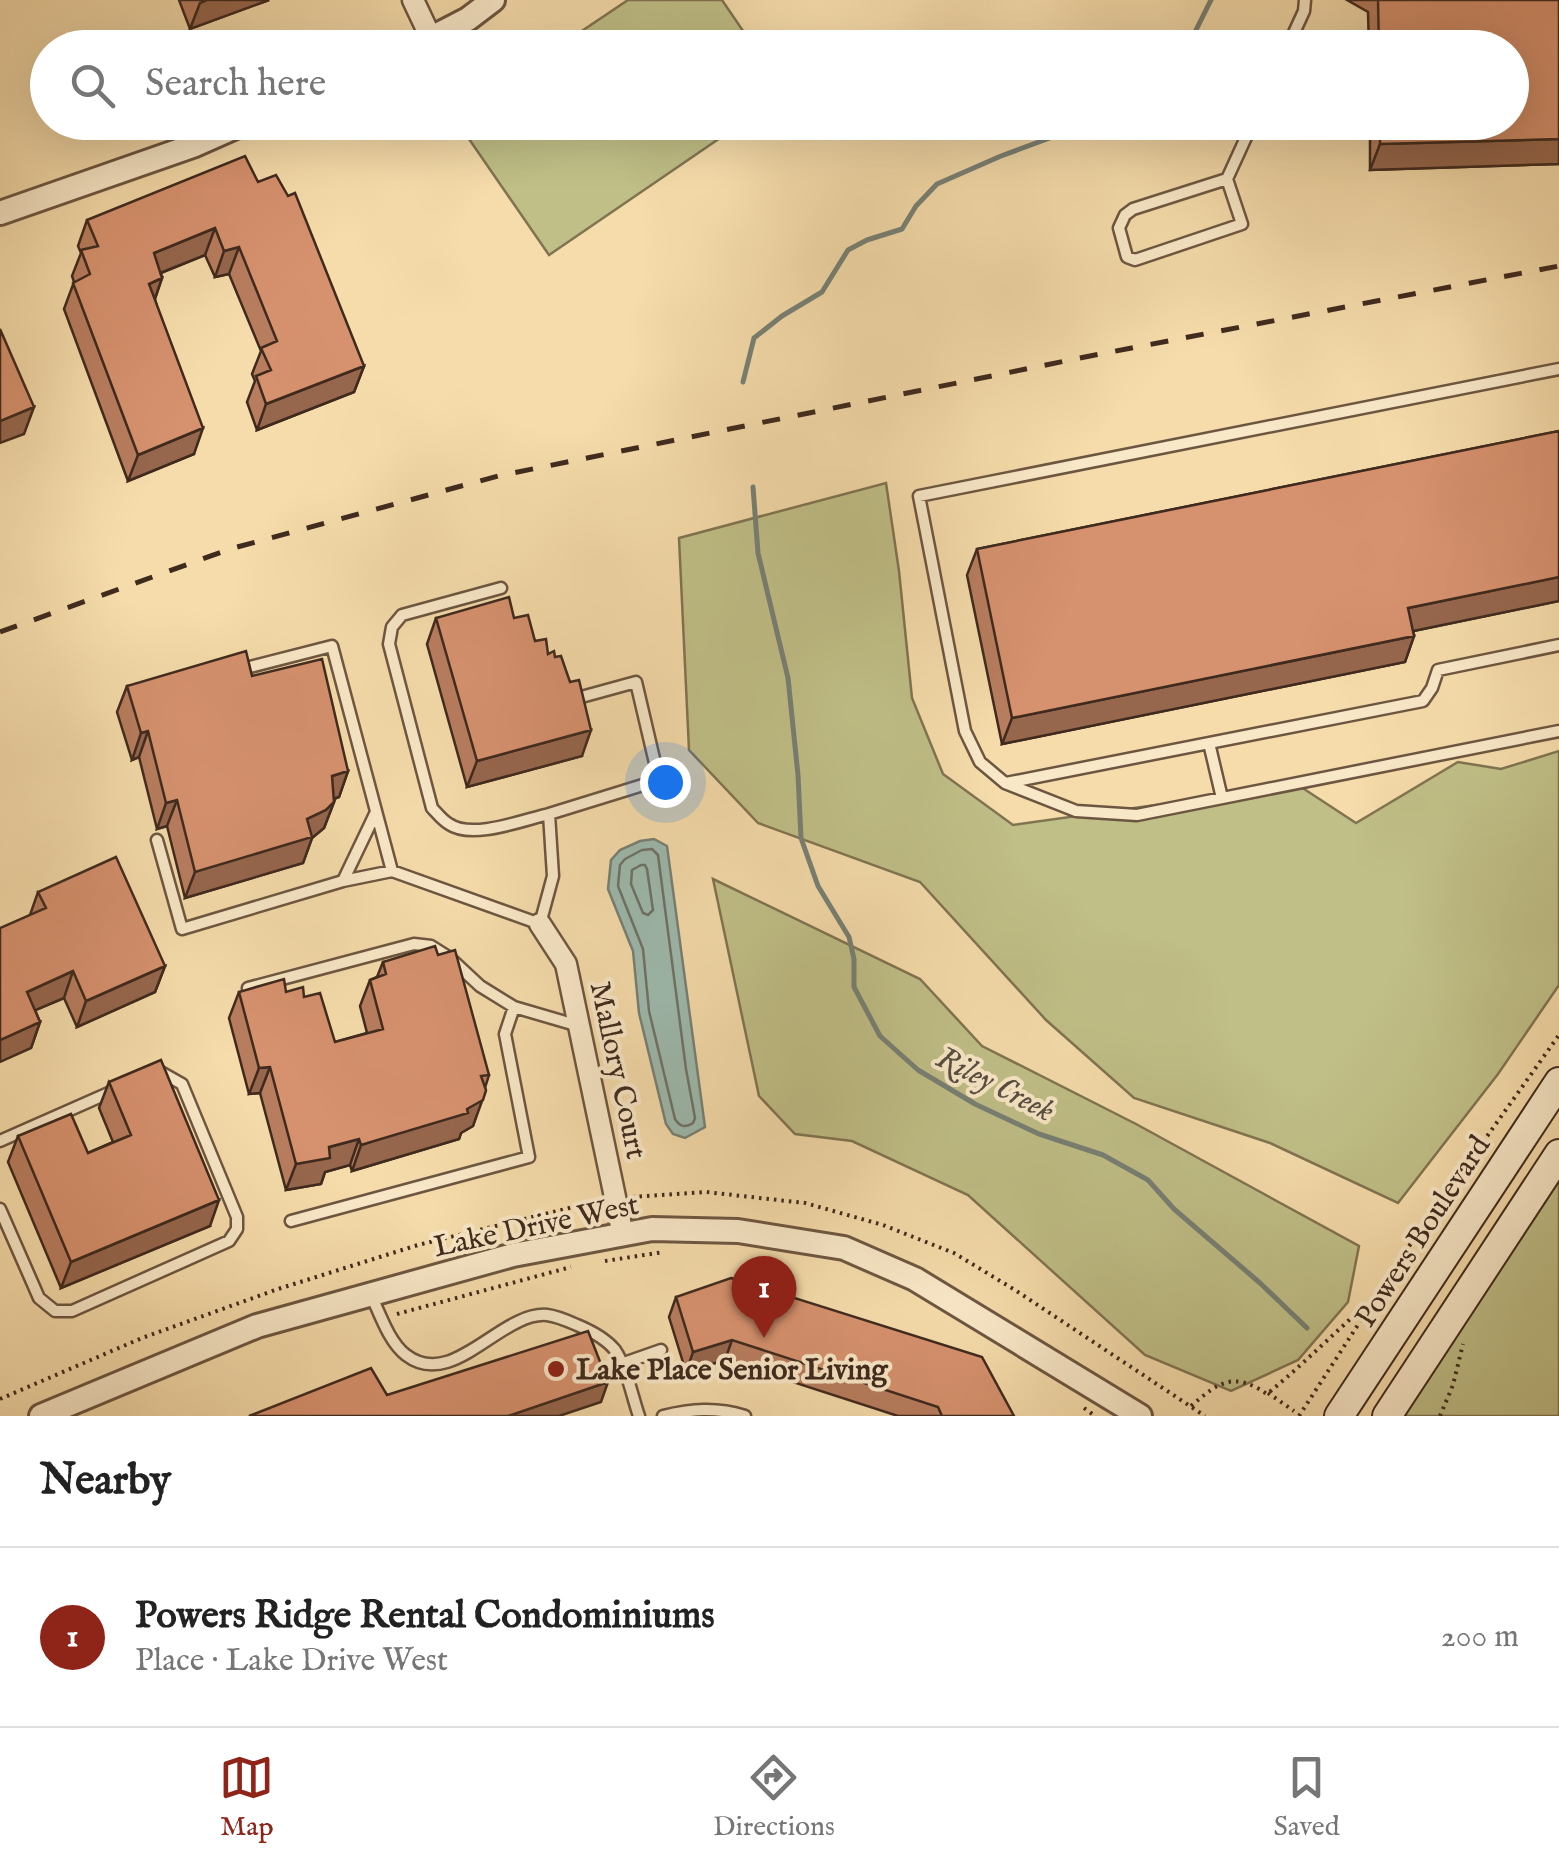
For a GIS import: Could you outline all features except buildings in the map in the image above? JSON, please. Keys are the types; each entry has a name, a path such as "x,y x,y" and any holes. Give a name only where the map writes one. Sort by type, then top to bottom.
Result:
{"main road":[{"name":"Powers Boulevard","path":"1339,1416 1559,1082"},
{"path":"1388,1416 1559,1154"}],"street":[{"path":"413,0 419,30"},
{"path":"446,30 493,0"},
{"path":"0,213 206,140"},
{"name":"Mallory Court","path":"540,924 566,964 623,1234"},
{"name":"Lake Drive West","path":"42,1416 257,1326 512,1254 652,1229 738,1232 844,1248 915,1279 1140,1416"}],"lane":[{"path":"1295,30 1305,0"},
{"path":"1228,179 1133,209 1125,215 1119,228 1127,257 1135,260 1242,224 1228,179 1245,140"},
{"path":"1559,370 919,496 965,730 980,762 1005,783 1076,811 1137,815 1559,731"},
{"path":"501,588 402,615 392,627 388,644 432,808 447,824 475,831 549,814 660,780 636,682 574,699"},
{"path":"1005,783 1423,702 1438,670 1559,645"},
{"path":"242,669 332,646 392,872"},
{"path":"1209,743 1222,798"},
{"path":"343,881 376,812"},
{"path":"157,840 182,928 343,881 392,872 540,924 553,876 549,814"},
{"path":"248,988 414,944 431,946 480,986 514,1007 580,1026"},
{"path":"292,1220 529,1157 506,1034 514,1007"},
{"path":"0,1209 39,1298 55,1311 72,1311 228,1242 237,1229 237,1218 182,1084 159,1071 141,1079"},
{"path":"0,1141 124,1087"},
{"path":"370,1294 402,1353 436,1364 461,1358 520,1321 546,1314 573,1323 614,1350 639,1416"},
{"path":"620,1364 661,1350"},
{"path":"664,1416 689,1410 728,1411 744,1416"}],"path":[{"path":"1299,1416 1407,1248 1559,1035"},
{"path":"0,1400 142,1338 418,1246 582,1204 706,1192 804,1203 883,1224 954,1253 1205,1416"},
{"path":"592,1263 675,1252"},
{"path":"382,1318 575,1266"},
{"path":"1268,1393 1380,1292"},
{"path":"1440,1416 1453,1385 1464,1336"},
{"path":"1191,1406 1225,1381 1237,1380 1254,1385 1294,1411"},
{"path":"1082,1407 1095,1416"}],"shaded area":[{"path":"628,0 722,0 742,30 583,30"},
{"path":"470,140 717,140 549,255"},
{"path":"886,483 912,698 943,774 1013,825 1298,785 1356,823 1458,762 1501,769 1559,751 1559,985 1498,1074 1398,1203 1270,1143 1134,1098 1046,1020 920,882 758,823 689,750 679,538"},
{"path":"713,879 920,979 982,1046 1136,1124 1359,1246 1348,1302 1298,1360 1231,1391 1145,1355 968,1195 852,1141 795,1134 759,1096"},
{"path":"1559,1154 1559,1416 1387,1416"}],"water":[{"path":"654,839 667,846 705,1127 685,1138 673,1134 666,1124 639,1013 633,951 608,889 611,860 620,850"}],"waterway":[{"name":"Riley Creek","path":"1196,30 1211,0"},
{"name":"Riley Creek","path":"743,382 754,338 822,292 848,250 902,229 916,206 937,184 1044,140"},
{"name":"Riley Creek","path":"753,487 758,553 788,678 801,838 818,886 849,937 854,987 880,1036 918,1070 975,1104 1039,1134 1103,1155 1148,1180 1174,1209 1307,1328"}],"railway":[{"path":"0,632 230,549 498,476 1559,266"}],"place":[{"name":"Powers Ridge Rental Condominiums","path":"764,1338"},
{"name":"Lake Place Senior Living","path":"556,1369"}]}
